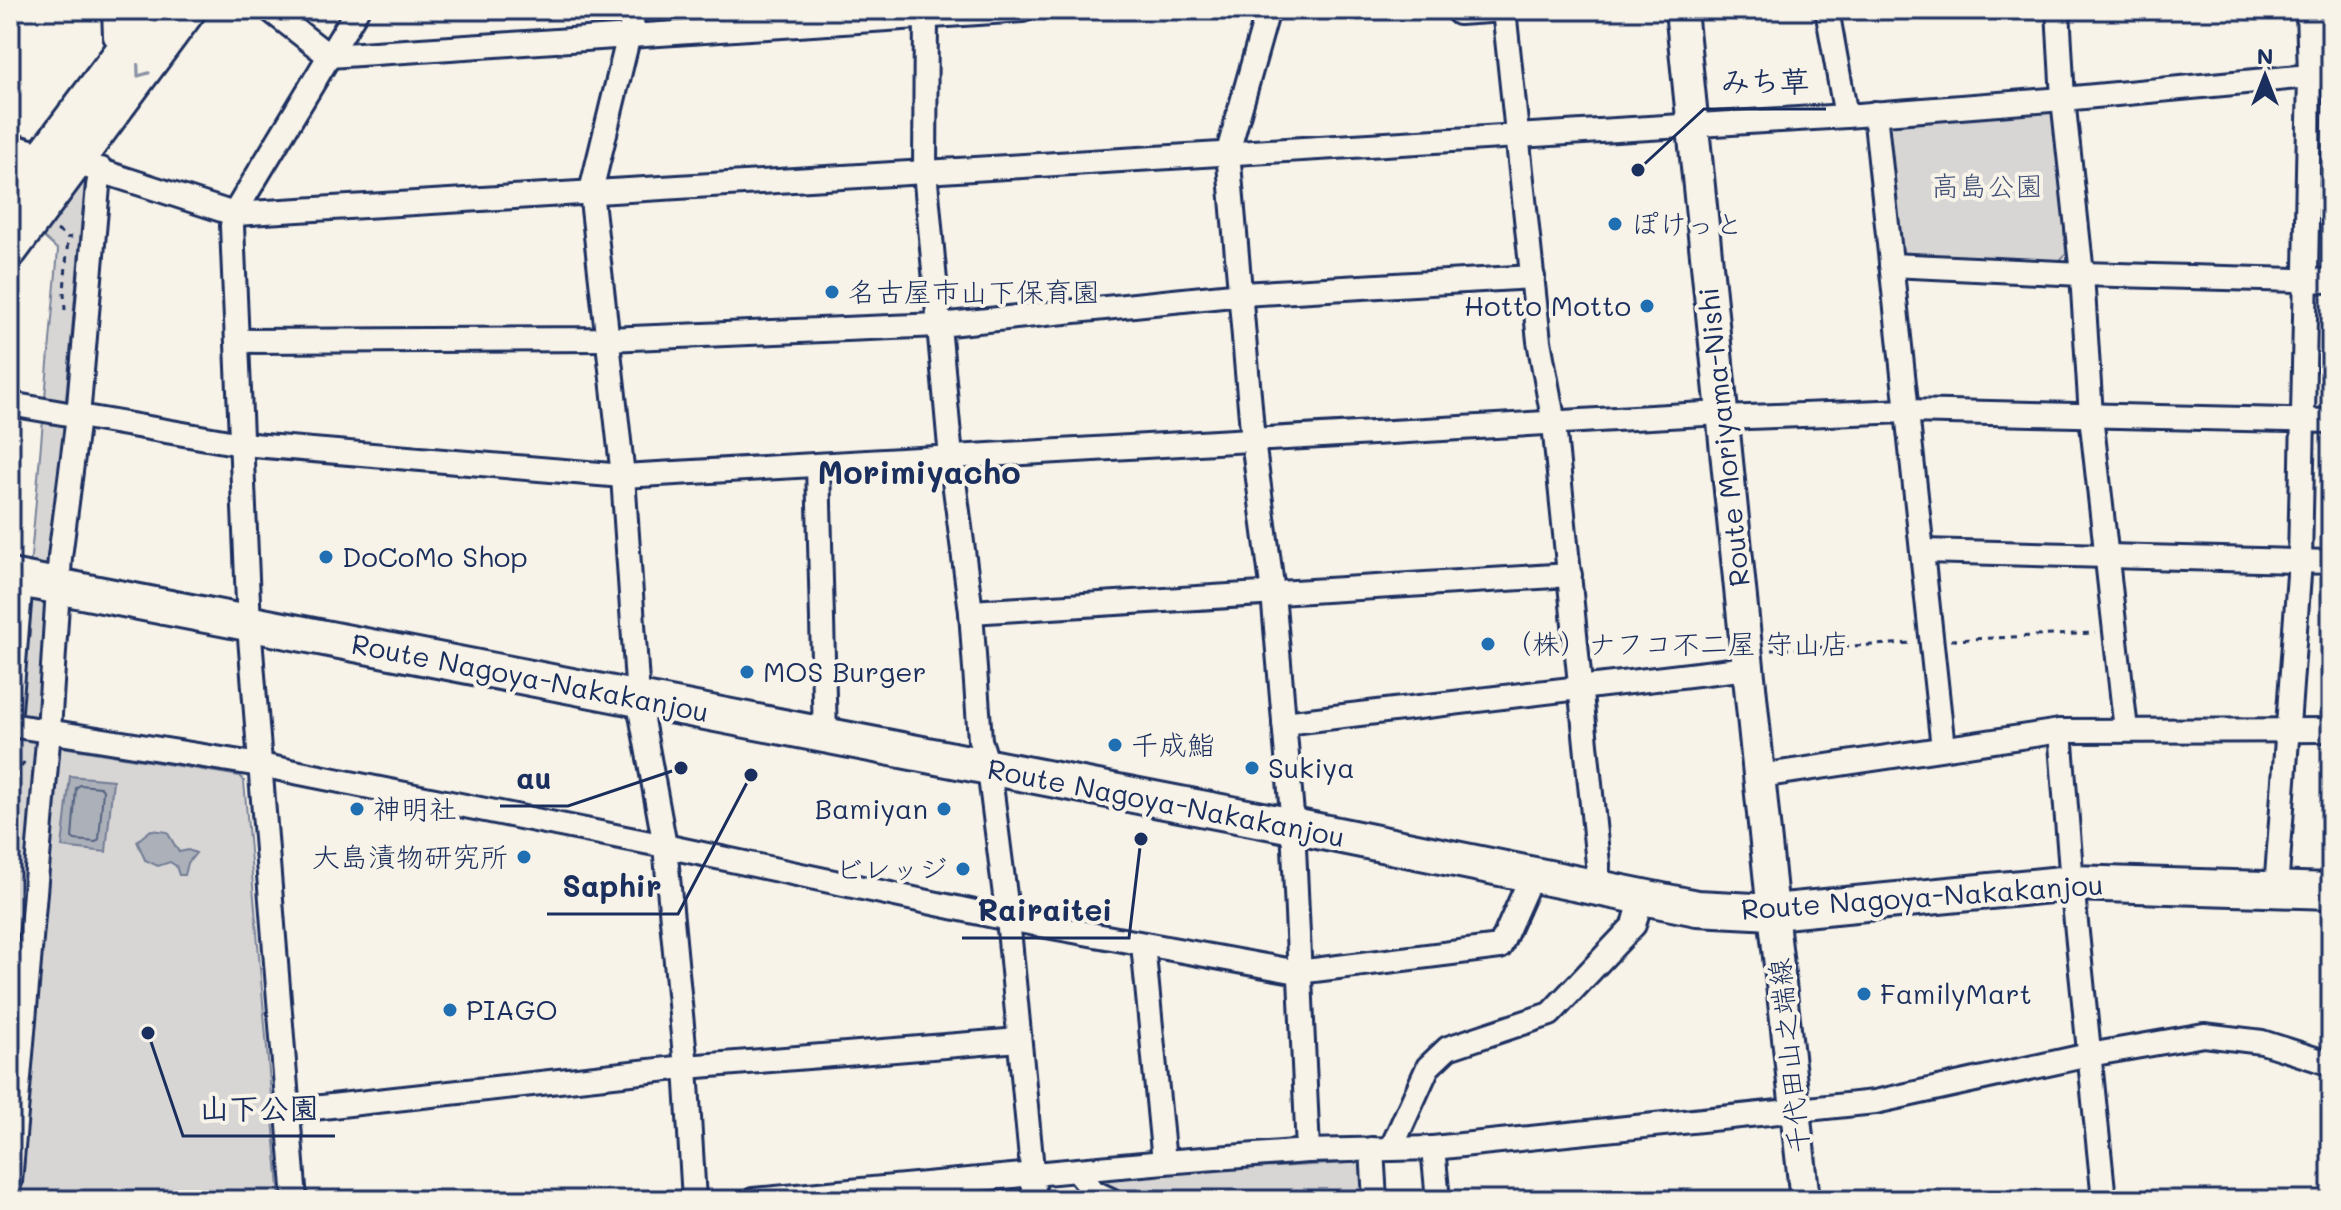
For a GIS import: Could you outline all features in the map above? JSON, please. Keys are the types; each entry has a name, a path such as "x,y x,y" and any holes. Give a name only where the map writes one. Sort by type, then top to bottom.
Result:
{"main road":[{"path":"10,201 74,162 127,47 154,10"},
{"path":"10,250 188,10"},
{"name":"Route Moriyama-Nishi","path":"1681,10 1773,912"},
{"name":"Route Nagoya-Nakakanjou","path":"15,578 1293,826 1697,908 1773,912 2072,883 2331,891"}],"street":[{"path":"114,10 115,36 127,47"},
{"path":"270,10 329,56 926,14 1023,10"},
{"path":"295,1200 249,625 234,214 357,10"},
{"path":"635,10 591,191 623,476 638,698 665,846 686,1067 694,1200"},
{"path":"1268,10 1228,152 1253,441 1273,593 1293,826 1308,1151"},
{"path":"1456,10 1459,13 1504,10 1539,341 1554,424 1570,575 1598,864 1597,888"},
{"path":"1827,10 1846,116"},
{"path":"2058,10 2063,99 2082,274 2091,416 2126,730"},
{"path":"2276,890 2300,561 2306,280 2320,74 2308,10"},
{"path":"926,14 925,171 951,458 971,612 980,740 989,769 1008,919 1035,1200"},
{"path":"10,145 74,162 234,214 1691,123 1846,116 2320,74"},
{"path":"1875,113 1943,748"},
{"path":"10,1182 49,730 57,585 78,417 94,229 74,162"},
{"path":"1891,265 2331,281"},
{"path":"237,341 608,339 939,325 1242,294 1533,277"},
{"path":"10,404 241,444 623,476 1722,415 1907,411 2331,421"},
{"path":"818,465 825,736"},
{"path":"1924,551 2331,562"},
{"path":"971,612 1570,575"},
{"path":"10,710 15,578"},
{"path":"1284,723 1748,668"},
{"path":"10,725 260,765 1008,919 1298,972 1500,947 1532,875"},
{"path":"1760,776 2060,731 2331,730"},
{"path":"2060,731 2104,1200"},
{"path":"1375,1200 1382,1149 1428,1067 1448,1048 1550,1014 1634,925 1642,897"},
{"name":"千代田山之端線","path":"1773,912 1805,1200"},
{"path":"1143,944 1164,1162"},
{"path":"753,1200 1032,1172 1077,1171 1308,1151 1433,1148 1875,1102 2089,1055 2204,1035 2262,1042 2331,1064"},
{"path":"286,1111 686,1067 1019,1040"},
{"path":"1433,1148 1438,1200"},
{"path":"1077,1171 1094,1192 1111,1200"}],"path":[{"path":"45,204 53,227 68,238"},
{"path":"68,238 94,229"},
{"path":"65,318 68,238"},
{"path":"10,862 18,774 25,759"}],"green space":[{"name":"高島公園","path":"2047,108 2057,116 2066,254 2058,262 1907,256 1899,250 1884,125 1890,118"},
{"path":"81,177 85,182 10,1040 10,796 58,250 40,234"},
{"path":"62,747 240,776 244,781 280,1200 16,1200 55,752"},
{"path":"1367,1162 1369,1200 1122,1200 1106,1192 1101,1183 1107,1176"}],"water":[{"path":"70,776 113,780 106,852 62,847"},
{"path":"151,830 167,832 179,852 188,850 196,853 188,863 185,875 179,875 176,866 170,862 158,866 145,860 137,841"}],"waterway":[{"path":"927,1200 1014,1190"}],"place":[{"name":"みち草","path":"1638,170"},
{"name":"ぽけっと","path":"1615,224"},
{"name":"名古屋市山下保育園","path":"832,292"},
{"name":"Hotto Motto","path":"1647,306"},
{"name":"DoCoMo Shop","path":"326,557"},
{"name":"（株）ナフコ不二屋 守山店","path":"1488,644"},
{"name":"MOS Burger","path":"747,672"},
{"name":"千成鮨","path":"1115,745"},
{"name":"au","path":"681,768"},
{"name":"Sukiya","path":"1252,768"},
{"name":"Saphir","path":"751,775"},
{"name":"神明社","path":"357,809"},
{"name":"Bamiyan","path":"944,809"},
{"name":"Rairaitei","path":"1141,839"},
{"name":"大島漬物研究所","path":"524,857"},
{"name":"ビレッジ","path":"963,869"},
{"name":"FamilyMart","path":"1864,994"},
{"name":"PIAGO","path":"450,1010"},
{"name":"山下公園","path":"148,1033"}],"district":[{"name":"Morimiyacho","path":"919,473"}]}
